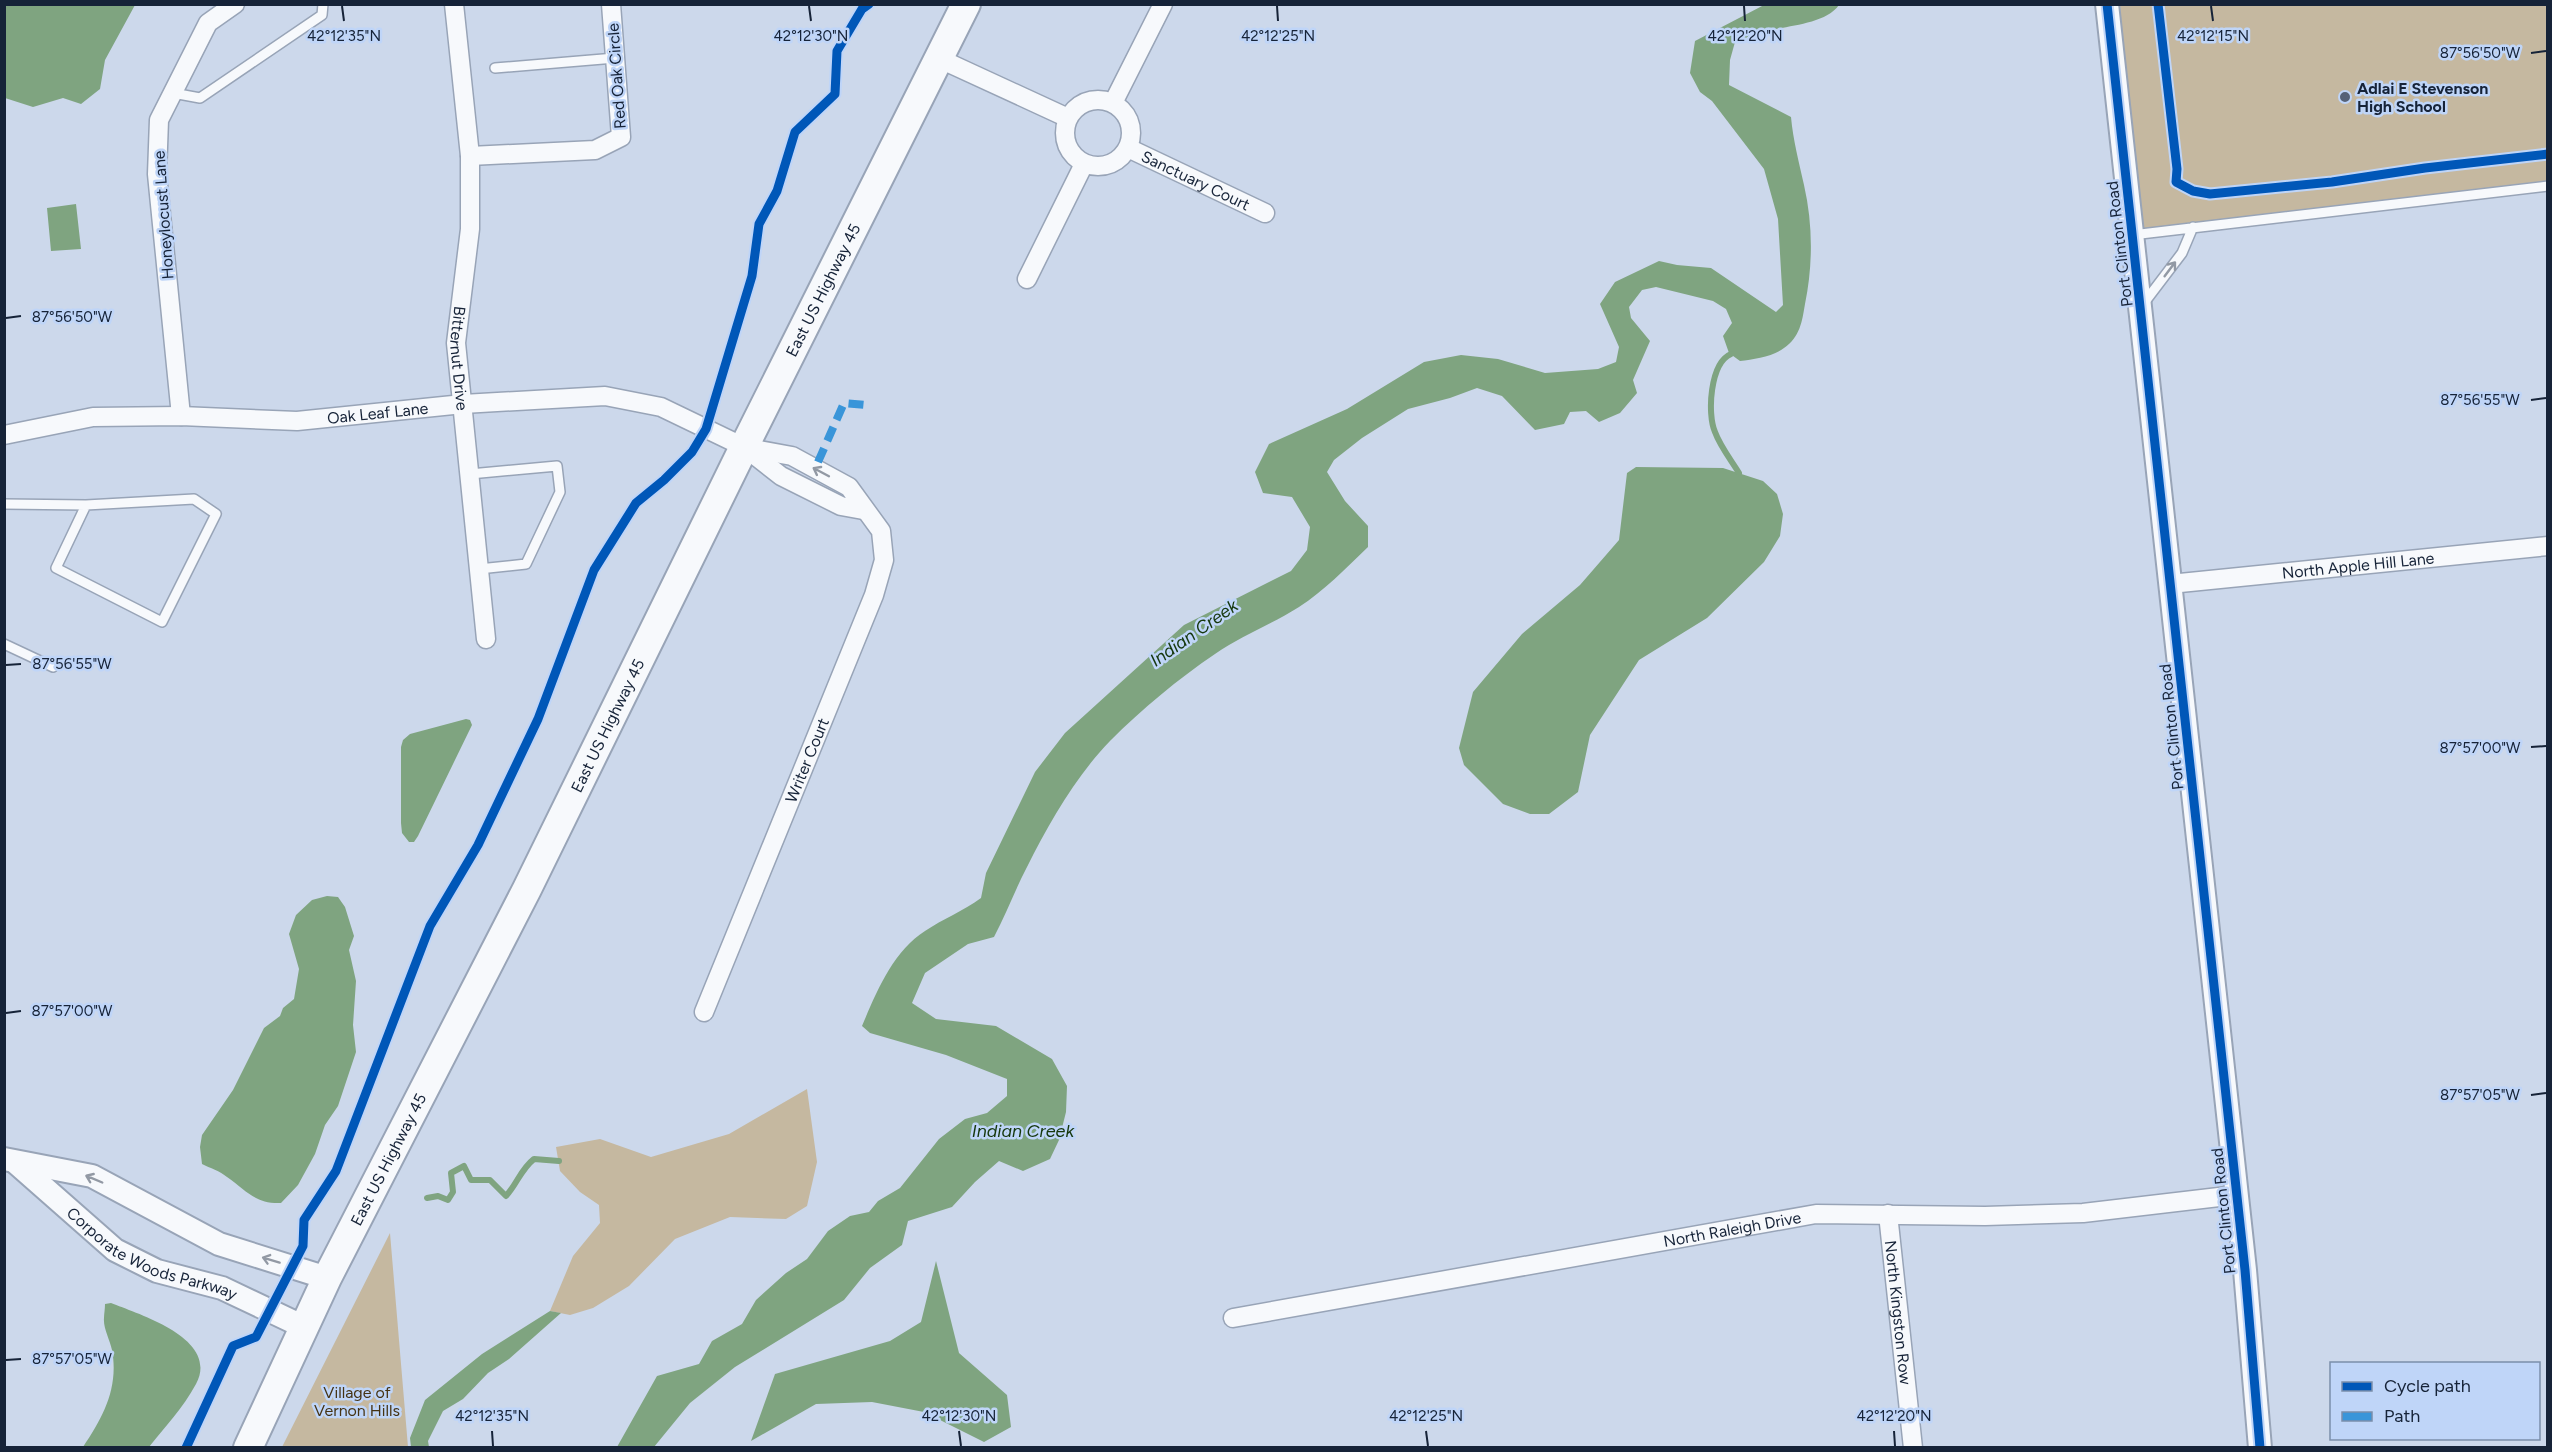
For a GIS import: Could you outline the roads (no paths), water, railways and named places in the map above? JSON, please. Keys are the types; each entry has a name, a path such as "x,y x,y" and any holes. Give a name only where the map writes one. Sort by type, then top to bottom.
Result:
{"main road":[{"name":"East US Highway 45","path":"248,1448 327,1278 527,889 744,447 966,4"}],"street":[{"name":"Honeylocust Lane","path":"181,416 157,174 159,120 207,22 235,4"},
{"name":"Bitternut Drive","path":"454,4 470,156 470,229 456,343 486,639"},
{"name":"Red Oak Circle","path":"470,156 595,150 621,138 611,4"},
{"path":"1027,279 1084,164 1069,149 1065,129 1068,118 1082,104 1092,100 1113,103 1163,4"},
{"name":"Port Clinton Road","path":"2107,4 2236,1195 2260,1448"},
{"path":"940,59 1068,118"},
{"name":"Sanctuary Court","path":"1084,164 1107,165 1117,160 1131,142 1132,130 1129,119 1113,103"},
{"name":"Sanctuary Court","path":"1128,148 1265,213"},
{"name":"Oak Leaf Lane","path":"4,435 93,417 181,416 297,421 463,404 605,396 661,407 744,447"},
{"name":"Writer Court","path":"704,1012 874,595 884,560 881,531 863,510 841,506 781,476 744,447"},
{"name":"North Apple Hill Lane","path":"2170,584 2547,546"},
{"name":"Corporate Woods Parkway","path":"9,1160 92,1176 219,1245 327,1278"},
{"name":"Corporate Woods Parkway","path":"9,1160 115,1250 157,1271 222,1288 304,1327"},
{"name":"North Raleigh Drive","path":"1233,1318 1816,1214 1985,1216 2084,1213 2236,1195"},
{"name":"North Kingston Row","path":"1888,1214 1913,1448"}],"lane":[{"path":"172,93 200,98 322,15 323,4"},
{"path":"495,68 615,58"},
{"path":"2132,235 2547,186"},
{"path":"2141,306 2182,253 2193,227"},
{"path":"470,474 556,466 560,492 526,564 479,569"},
{"path":"4,504 86,505 194,499 216,514 162,622 56,568 86,505"},
{"path":"4,644 54,667"}],"water":[{"path":"5,4 135,5 105,60 100,89 81,104 63,98 33,107 5,98"},
{"name":"Indian Creek","path":"1764,5 1839,5 1818,20 1763,32 1735,42 1730,60 1729,85 1791,117 1807,200 1811,245 1804,311 1794,339 1774,354 1740,361 1729,353 1723,336 1732,323 1726,309 1713,301 1656,287 1642,290 1629,307 1631,318 1650,341 1633,380 1637,393 1620,413 1599,422 1586,411 1570,412 1564,424 1535,430 1502,396 1477,388 1408,409 1362,438 1334,460 1327,472 1345,501 1368,526 1368,547 1308,601 1225,648 1187,674 1110,741 1086,769 1054,817 1035,850 994,937 968,944 925,973 912,1003 936,1019 996,1026 1052,1059 1067,1086 1066,1112 1059,1140 1050,1159 1023,1171 999,1161 952,1207 908,1221 902,1245 870,1268 844,1300 735,1367 690,1403 654,1447 617,1447 657,1376 699,1364 712,1341 742,1324 756,1300 786,1273 807,1259 828,1231 850,1216 869,1212 878,1201 900,1188 939,1139 965,1119 987,1113 1007,1096 1007,1079 946,1055 870,1033 862,1026 887,974 914,939 981,898 986,873 1035,772 1065,733 1184,625 1291,571 1307,550 1310,527 1292,497 1263,493 1255,472 1269,444 1347,409 1424,362 1461,355 1498,359 1545,373 1598,369 1616,362 1619,347 1600,304 1615,282 1659,261 1711,268 1776,312 1783,305 1778,219 1764,169 1712,101 1700,92 1690,73 1695,41"},
{"path":"76,204 81,249 51,251 47,208"},
{"path":"1636,467 1723,468 1763,481 1777,494 1783,514 1780,536 1764,562 1707,618 1639,660 1590,735 1578,792 1549,814 1530,814 1503,804 1464,765 1459,748 1473,692 1522,634 1580,585 1619,540 1627,473"},
{"path":"466,719 470,720 472,725 418,836 414,842 409,842 402,833 401,823 401,747 403,740 410,734"},
{"path":"327,896 338,897 345,907 354,936 349,950 356,981 353,1025 356,1052 338,1106 325,1125 315,1154 298,1185 281,1203 272,1203 252,1196 221,1173 202,1164 200,1147 202,1135 233,1090 264,1028 280,1016 283,1008 294,999 299,969 289,934 296,915 312,900"},
{"path":"936,1261 959,1353 1007,1395 1011,1427 984,1442 924,1412 872,1402 816,1404 751,1441 775,1374 890,1341 921,1322"},
{"path":"111,1303 174,1331 188,1342 197,1354 200,1368 196,1384 180,1409 149,1447 83,1447 103,1413 111,1389 114,1364 104,1322 105,1304"},
{"path":"550,1311 561,1313 509,1359 488,1373 463,1399 443,1411 428,1441 429,1447 411,1447 410,1438 425,1400 482,1354"}],"waterway":[{"path":"1731,354 1724,359 1715,378 1711,413 1717,437 1739,473"},
{"path":"427,1198 438,1196 448,1200 453,1192 451,1173 464,1166 471,1180 490,1180 506,1196 534,1159 559,1161"}],"place":[{"name":"Adlai E Stevenson High School","path":"2345,97"}],"park label":[{"name":"Village of Vernon Hills","path":"357,1401"}]}
